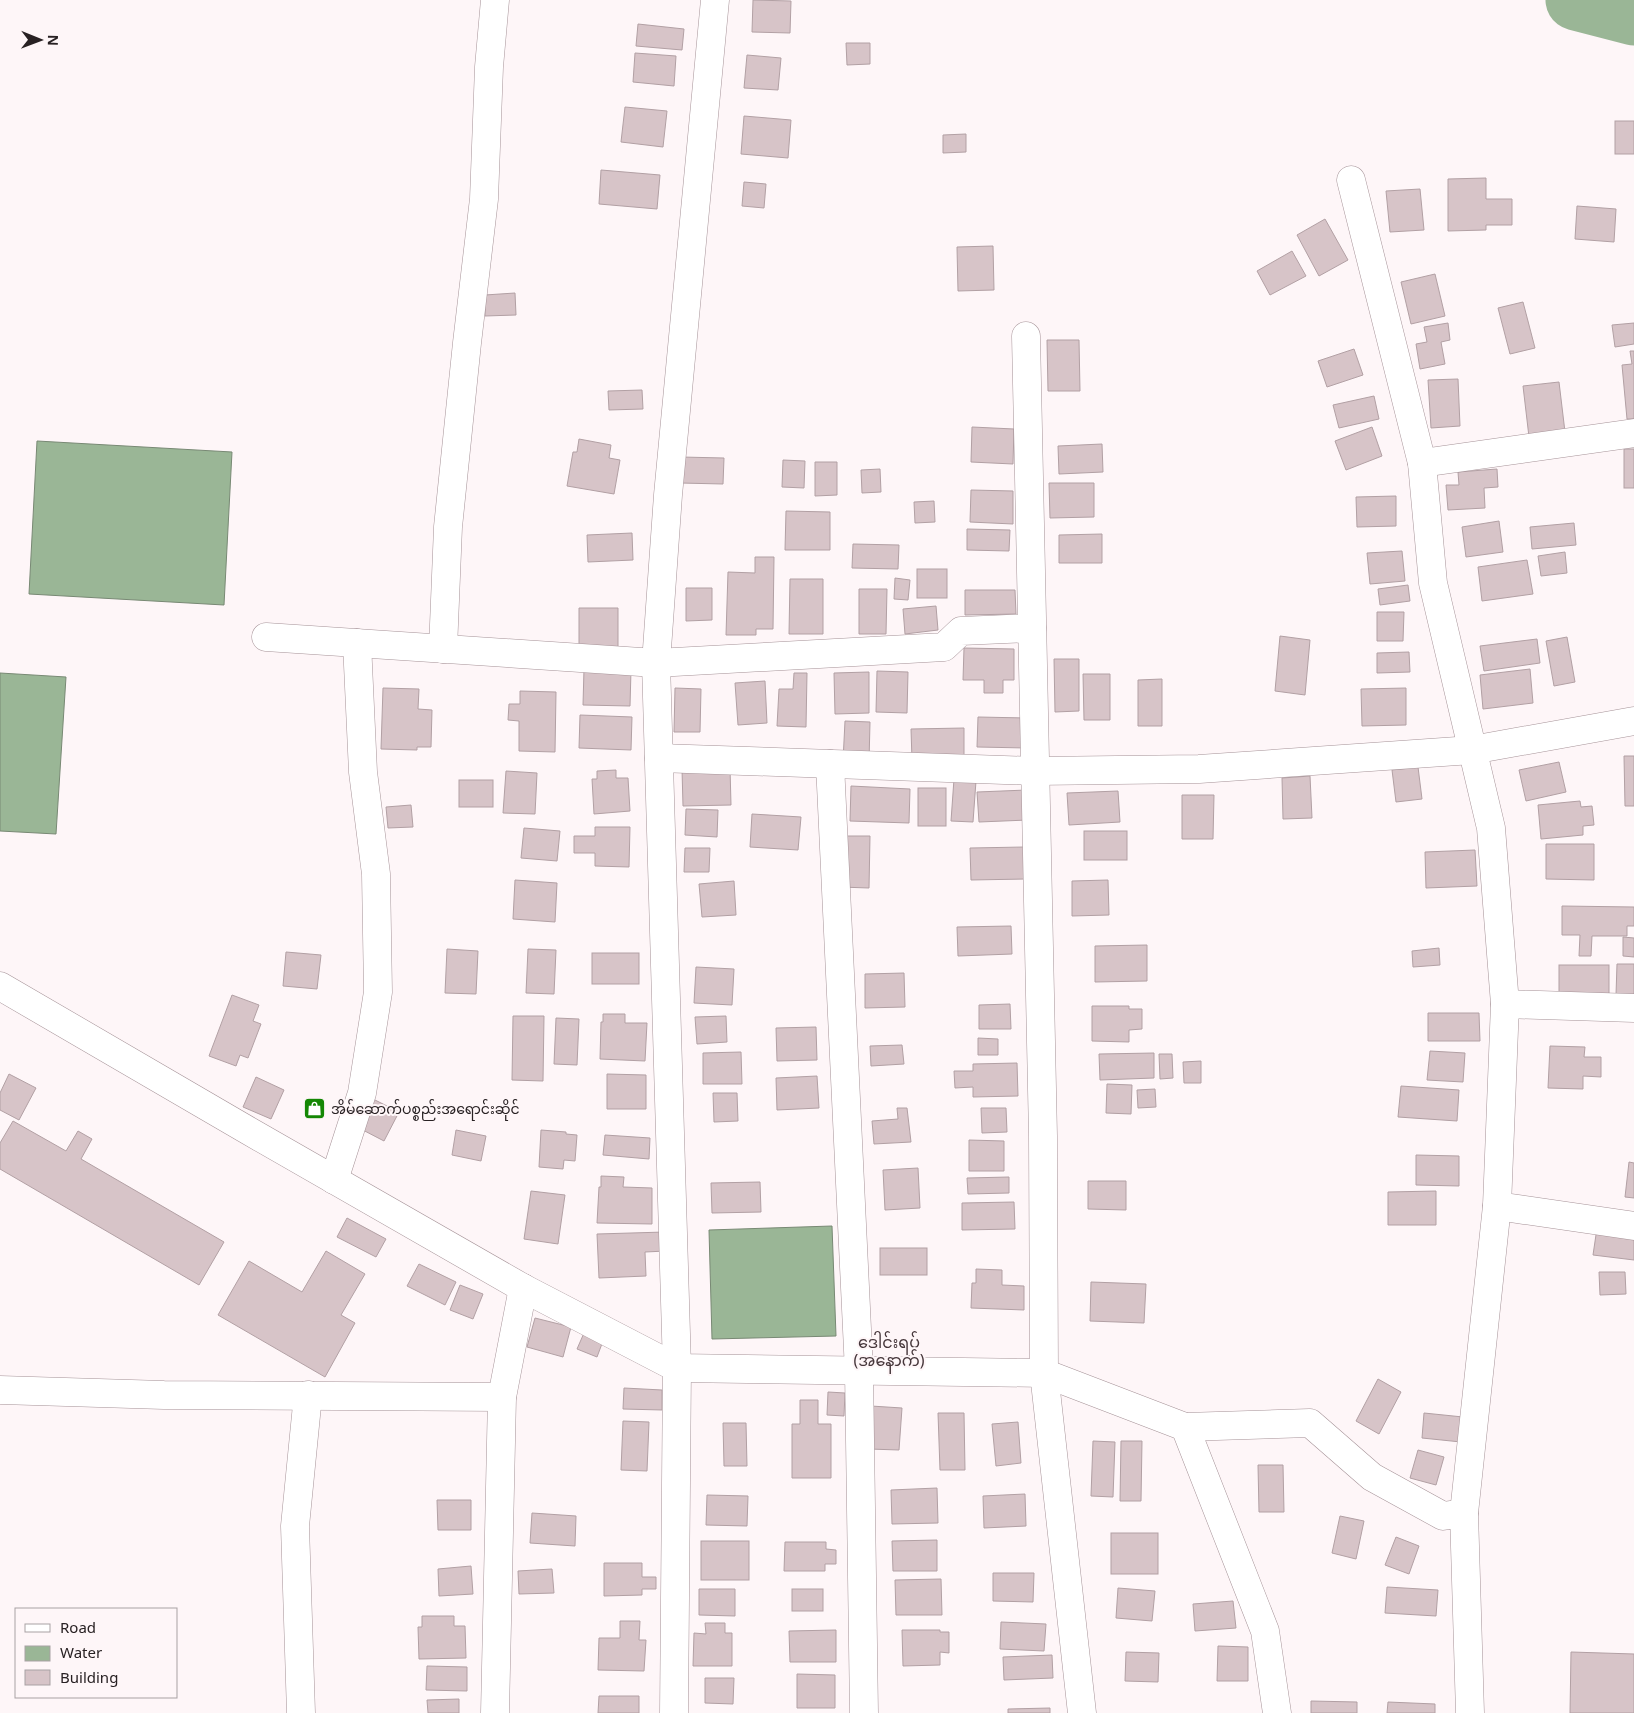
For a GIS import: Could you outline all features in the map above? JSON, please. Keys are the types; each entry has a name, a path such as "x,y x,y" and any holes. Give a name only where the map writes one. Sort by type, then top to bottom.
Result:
{"street":[{"path":"443,649 448,527 484,199 489,67 495,0"},
{"path":"674,1713 677,1368 656,663 668,495 715,0"},
{"path":"1351,180 1422,463 1433,583 1491,828 1505,1004 1497,1206 1464,1513 1470,1713"},
{"path":"1026,336 1043,1126 1044,1373 1082,1713"},
{"path":"1422,463 1634,433"},
{"path":"266,637 656,663 944,647 961,631 1032,628"},
{"path":"334,1180 362,1093 378,992 376,874 363,772 357,643"},
{"path":"659,758 1035,770 1199,769 1472,750 1634,721"},
{"path":"830,764 859,1371 864,1713"},
{"path":"0,986 523,1288 677,1368 1044,1373 1185,1427 1310,1423 1372,1477 1443,1516 1464,1513"},
{"path":"1505,1004 1634,1008"},
{"path":"1497,1206 1634,1226"},
{"path":"495,1713 502,1397 523,1288"},
{"path":"0,1390 164,1394 502,1397"},
{"path":"301,1713 295,1526 308,1395"},
{"path":"1185,1427 1265,1631 1277,1713"}],"water":[{"path":"37,441 232,452 224,605 29,594"},
{"path":"0,673 66,677 56,834 0,831"},
{"path":"832,1226 836,1336 712,1339 709,1230"}],"building":[{"path":"753,0 791,1 790,33 752,32"},
{"path":"638,24 684,29 682,50 636,46"},
{"path":"846,43 870,43 870,64 847,65"},
{"path":"635,53 676,56 674,86 633,82"},
{"path":"747,55 781,58 778,90 744,88"},
{"path":"625,107 667,111 663,147 621,142"},
{"path":"744,116 791,120 788,158 741,154"},
{"path":"1615,121 1634,121 1634,154 1615,154"},
{"path":"966,134 966,152 943,153 943,135"},
{"path":"601,170 660,175 657,209 599,204"},
{"path":"1486,178 1486,199 1512,199 1512,225 1486,225 1486,230 1448,231 1448,179"},
{"path":"744,182 766,184 764,208 742,206"},
{"path":"1420,189 1424,230 1390,232 1386,191"},
{"path":"1577,206 1616,209 1614,242 1575,239"},
{"path":"1325,219 1348,260 1319,276 1297,235"},
{"path":"993,246 994,290 958,291 957,247"},
{"path":"1292,251 1306,276 1270,295 1257,271"},
{"path":"1435,274 1445,316 1411,324 1401,282"},
{"path":"515,293 516,315 485,316 485,295"},
{"path":"1523,302 1535,348 1510,354 1498,308"},
{"path":"1448,323 1450,340 1441,342 1445,364 1420,369 1416,344 1427,342 1424,327"},
{"path":"1634,323 1634,344 1615,347 1612,325"},
{"path":"1047,340 1079,340 1080,391 1048,391"},
{"path":"1354,349 1363,375 1327,387 1318,361"},
{"path":"1630,351 1634,351 1634,419 1627,419 1622,365 1632,364"},
{"path":"1458,379 1460,426 1431,428 1428,380"},
{"path":"1559,382 1565,432 1529,437 1523,386"},
{"path":"642,390 643,409 609,410 608,391"},
{"path":"1374,396 1379,419 1339,428 1333,405"},
{"path":"972,427 1014,429 1013,464 971,462"},
{"path":"1372,427 1382,456 1346,470 1335,441"},
{"path":"579,439 611,445 609,458 620,460 614,494 567,486 573,452 577,452"},
{"path":"1102,444 1103,472 1059,474 1058,446"},
{"path":"1624,449 1634,449 1634,488 1624,488"},
{"path":"681,457 724,458 723,484 680,483"},
{"path":"783,460 805,461 804,488 782,487"},
{"path":"815,462 837,462 837,495 815,496"},
{"path":"880,469 881,492 862,493 861,470"},
{"path":"1497,469 1498,487 1484,488 1485,508 1448,510 1446,485 1459,485 1458,472"},
{"path":"1049,483 1094,483 1094,517 1050,518"},
{"path":"971,490 1013,491 1013,524 970,522"},
{"path":"1396,496 1396,526 1357,527 1356,497"},
{"path":"934,501 935,522 915,523 914,502"},
{"path":"786,511 830,512 830,550 785,550"},
{"path":"1499,521 1503,552 1466,557 1462,527"},
{"path":"1574,523 1576,545 1532,549 1530,527"},
{"path":"967,529 1010,530 1009,551 967,550"},
{"path":"632,533 633,560 588,562 587,535"},
{"path":"1102,534 1102,563 1059,563 1059,535"},
{"path":"853,544 899,545 898,569 852,568"},
{"path":"1402,551 1405,581 1370,584 1367,553"},
{"path":"1565,552 1567,573 1541,576 1538,556"},
{"path":"755,557 774,557 773,629 756,629 756,635 726,635 728,572 755,573"},
{"path":"1527,560 1533,594 1482,601 1478,567"},
{"path":"917,569 947,569 947,598 917,598"},
{"path":"895,578 910,580 908,600 894,599"},
{"path":"790,579 823,579 823,634 789,634"},
{"path":"1408,585 1410,601 1380,605 1378,589"},
{"path":"686,588 712,588 712,620 686,621"},
{"path":"859,589 887,589 886,634 859,634"},
{"path":"965,590 1015,590 1016,614 965,615"},
{"path":"936,606 938,630 905,634 903,609"},
{"path":"579,608 618,608 618,647 579,646"},
{"path":"1377,612 1404,612 1403,641 1377,641"},
{"path":"1280,636 1310,640 1305,695 1275,691"},
{"path":"1567,637 1575,682 1554,686 1546,641"},
{"path":"1537,639 1540,663 1484,671 1480,646"},
{"path":"964,648 1014,649 1014,680 1003,680 1003,693 984,693 984,680 963,680"},
{"path":"1409,652 1410,672 1377,673 1377,653"},
{"path":"1054,659 1079,659 1079,711 1055,712"},
{"path":"584,669 631,670 630,706 583,705"},
{"path":"1530,669 1533,703 1483,709 1480,675"},
{"path":"877,671 908,672 907,713 876,712"},
{"path":"869,672 869,713 835,714 834,673"},
{"path":"794,673 807,673 806,727 777,726 779,689 793,689"},
{"path":"1083,674 1110,674 1110,720 1084,720"},
{"path":"1162,679 1162,726 1138,726 1138,680"},
{"path":"765,681 767,723 738,725 735,683"},
{"path":"383,688 419,689 418,709 432,710 431,747 417,747 417,750 381,749"},
{"path":"675,688 701,689 700,732 674,732"},
{"path":"1406,688 1406,725 1362,726 1361,689"},
{"path":"520,691 556,692 555,752 519,751 519,721 508,720 509,704 520,704"},
{"path":"580,715 632,717 631,750 579,748"},
{"path":"978,717 1026,718 1026,748 977,747"},
{"path":"845,721 870,722 869,762 843,761"},
{"path":"964,728 964,759 912,760 911,729"},
{"path":"1624,756 1634,756 1634,806 1625,806"},
{"path":"1559,762 1566,792 1526,801 1519,770"},
{"path":"1418,767 1422,799 1396,802 1392,770"},
{"path":"730,768 731,805 683,806 682,769"},
{"path":"616,770 616,778 628,778 630,811 594,814 592,779 597,779 597,771"},
{"path":"506,771 537,773 535,814 503,813"},
{"path":"1310,776 1312,818 1283,819 1282,778"},
{"path":"954,779 976,781 973,822 951,821"},
{"path":"459,780 493,780 493,807 459,807"},
{"path":"851,786 910,789 909,823 850,821"},
{"path":"918,788 946,788 946,826 918,826"},
{"path":"1027,790 1028,820 979,822 977,792"},
{"path":"1118,791 1120,822 1069,825 1067,793"},
{"path":"1182,795 1214,795 1213,839 1182,839"},
{"path":"1580,801 1581,807 1592,806 1594,825 1583,826 1583,835 1541,839 1538,805"},
{"path":"411,805 413,827 388,828 386,807"},
{"path":"686,809 718,810 717,837 685,835"},
{"path":"752,814 801,817 798,850 750,847"},
{"path":"595,827 630,827 629,867 595,866 595,853 574,853 574,836 595,836"},
{"path":"524,828 560,831 557,861 521,858"},
{"path":"1084,831 1127,831 1127,860 1084,860"},
{"path":"841,836 870,836 869,888 840,887"},
{"path":"1546,844 1594,844 1594,880 1546,879"},
{"path":"1025,847 1026,879 971,880 970,848"},
{"path":"685,848 710,848 709,872 684,872"},
{"path":"1475,850 1477,886 1426,888 1425,852"},
{"path":"515,880 557,883 555,922 513,919"},
{"path":"1108,880 1109,915 1072,916 1072,881"},
{"path":"734,881 736,915 702,917 699,884"},
{"path":"1562,906 1634,907 1634,926 1627,926 1627,936 1592,936 1591,956 1579,956 1580,935 1562,935"},
{"path":"1011,926 1012,954 958,956 957,927"},
{"path":"1623,937 1634,938 1634,957 1623,956"},
{"path":"1147,945 1147,981 1095,982 1095,946"},
{"path":"1439,948 1440,965 1413,967 1412,951"},
{"path":"447,949 478,951 476,994 445,993"},
{"path":"528,949 556,950 554,994 526,993"},
{"path":"286,952 321,955 317,989 283,986"},
{"path":"592,953 639,953 639,984 592,984"},
{"path":"1617,964 1634,964 1634,995 1616,995"},
{"path":"1559,965 1609,965 1609,996 1559,996"},
{"path":"696,967 734,969 732,1005 694,1003"},
{"path":"904,973 905,1007 865,1008 865,974"},
{"path":"232,995 259,1005 253,1021 261,1024 248,1058 240,1055 236,1066 209,1056"},
{"path":"1010,1004 1011,1029 979,1029 979,1005"},
{"path":"1092,1006 1129,1006 1129,1009 1142,1009 1142,1029 1129,1030 1129,1042 1092,1041"},
{"path":"1428,1013 1479,1013 1480,1041 1428,1041"},
{"path":"603,1014 625,1014 625,1023 647,1023 645,1061 600,1059"},
{"path":"513,1016 544,1016 543,1081 512,1080"},
{"path":"726,1016 727,1042 697,1044 695,1017"},
{"path":"556,1018 579,1019 577,1065 554,1064"},
{"path":"816,1027 817,1060 777,1061 776,1028"},
{"path":"978,1038 998,1039 998,1055 978,1055"},
{"path":"902,1045 904,1064 871,1066 870,1046"},
{"path":"1550,1046 1585,1047 1584,1057 1601,1057 1601,1077 1583,1076 1583,1089 1548,1088"},
{"path":"1430,1051 1465,1053 1463,1082 1427,1080"},
{"path":"741,1052 742,1084 703,1084 703,1053"},
{"path":"1154,1053 1154,1078 1100,1080 1099,1054"},
{"path":"1159,1054 1172,1054 1173,1078 1160,1079"},
{"path":"1201,1061 1201,1083 1184,1083 1183,1062"},
{"path":"1017,1063 1018,1096 973,1097 973,1087 955,1088 954,1071 973,1071 973,1064"},
{"path":"9,1074 36,1088 19,1120 0,1110 0,1093"},
{"path":"607,1074 646,1075 646,1109 607,1109"},
{"path":"817,1076 819,1108 777,1110 776,1078"},
{"path":"256,1077 284,1090 271,1119 243,1107"},
{"path":"1107,1084 1132,1085 1131,1114 1106,1113"},
{"path":"1401,1086 1459,1090 1457,1121 1398,1117"},
{"path":"1155,1089 1156,1107 1138,1108 1137,1090"},
{"path":"713,1093 737,1093 738,1121 714,1122"},
{"path":"373,1099 399,1112 384,1141 359,1128"},
{"path":"897,1108 907,1108 911,1142 874,1144 872,1121 898,1119"},
{"path":"981,1108 1006,1108 1007,1132 982,1133"},
{"path":"13,1121 66,1151 78,1131 92,1139 81,1159 224,1242 199,1285 0,1169 0,1143"},
{"path":"456,1130 486,1136 481,1161 452,1155"},
{"path":"541,1130 577,1135 575,1161 564,1160 563,1169 539,1167"},
{"path":"605,1135 650,1138 649,1159 603,1155"},
{"path":"969,1140 1004,1141 1004,1171 969,1171"},
{"path":"1416,1155 1459,1156 1459,1186 1416,1185"},
{"path":"1629,1162 1634,1163 1634,1198 1625,1197"},
{"path":"918,1168 920,1208 885,1210 883,1170"},
{"path":"601,1176 624,1177 623,1187 652,1188 652,1224 597,1223"},
{"path":"1009,1177 1009,1193 968,1194 967,1178"},
{"path":"1088,1181 1126,1181 1126,1210 1088,1209"},
{"path":"760,1182 761,1212 712,1213 711,1183"},
{"path":"531,1191 565,1195 558,1244 524,1239"},
{"path":"1436,1191 1436,1225 1388,1225 1388,1192"},
{"path":"1014,1202 1015,1229 962,1230 962,1203"},
{"path":"347,1218 386,1239 376,1257 337,1237"},
{"path":"1597,1228 1634,1233 1634,1260 1593,1255"},
{"path":"665,1232 666,1251 645,1252 646,1276 599,1278 597,1234"},
{"path":"880,1248 927,1248 927,1275 880,1275"},
{"path":"326,1251 365,1274 341,1315 355,1323 325,1377 218,1315 249,1261 302,1292"},
{"path":"419,1264 456,1282 445,1305 407,1286"},
{"path":"976,1269 1002,1270 1002,1285 1024,1286 1024,1310 971,1308 972,1283 976,1283"},
{"path":"1599,1272 1625,1272 1626,1294 1600,1295"},
{"path":"1091,1282 1146,1284 1144,1323 1090,1321"},
{"path":"460,1285 483,1294 473,1319 450,1310"},
{"path":"535,1318 571,1327 563,1357 527,1347"},
{"path":"584,1333 603,1341 597,1357 577,1349"},
{"path":"1378,1379 1401,1392 1379,1434 1356,1421"},
{"path":"624,1388 662,1390 662,1410 623,1409"},
{"path":"828,1392 845,1393 844,1416 827,1415"},
{"path":"800,1400 818,1400 818,1424 831,1424 831,1478 792,1478 792,1424 800,1424"},
{"path":"871,1406 902,1408 899,1450 869,1449"},
{"path":"938,1413 964,1413 965,1470 940,1470"},
{"path":"1424,1413 1463,1417 1461,1442 1422,1438"},
{"path":"623,1421 649,1422 647,1471 621,1470"},
{"path":"1018,1422 1021,1463 996,1466 992,1424"},
{"path":"723,1423 746,1423 747,1466 724,1466"},
{"path":"1093,1441 1115,1442 1113,1497 1091,1496"},
{"path":"1121,1441 1142,1441 1141,1501 1120,1501"},
{"path":"1418,1450 1444,1457 1436,1485 1410,1478"},
{"path":"1258,1465 1283,1465 1284,1512 1259,1512"},
{"path":"937,1488 938,1523 892,1524 891,1490"},
{"path":"1025,1494 1026,1526 984,1528 983,1496"},
{"path":"707,1495 748,1496 747,1526 706,1525"},
{"path":"437,1500 471,1500 471,1530 438,1530"},
{"path":"532,1513 576,1516 575,1546 530,1543"},
{"path":"1340,1516 1364,1521 1356,1559 1332,1553"},
{"path":"1111,1533 1158,1533 1158,1574 1111,1574"},
{"path":"1396,1537 1419,1546 1409,1574 1385,1565"},
{"path":"937,1540 937,1571 893,1571 892,1541"},
{"path":"701,1541 749,1541 749,1580 701,1580"},
{"path":"785,1542 826,1542 826,1549 836,1550 836,1564 825,1564 825,1571 784,1571"},
{"path":"604,1563 642,1563 642,1577 656,1577 656,1589 642,1589 642,1595 604,1596"},
{"path":"471,1566 473,1594 439,1596 438,1569"},
{"path":"552,1569 554,1593 519,1594 518,1571"},
{"path":"993,1573 1034,1573 1033,1602 993,1601"},
{"path":"941,1579 942,1615 896,1615 895,1580"},
{"path":"1387,1587 1438,1590 1436,1616 1385,1613"},
{"path":"1118,1588 1155,1591 1152,1621 1116,1618"},
{"path":"699,1589 735,1589 735,1616 699,1615"},
{"path":"792,1589 823,1589 823,1611 792,1611"},
{"path":"1233,1601 1236,1628 1195,1631 1193,1604"},
{"path":"422,1616 454,1616 454,1626 465,1626 466,1658 419,1659 418,1627 422,1627"},
{"path":"620,1621 640,1621 639,1640 646,1640 644,1671 598,1670 599,1638 620,1638"},
{"path":"1001,1622 1046,1624 1044,1651 1000,1649"},
{"path":"705,1623 725,1623 725,1633 732,1633 732,1666 693,1666 694,1633 706,1634"},
{"path":"836,1630 836,1662 790,1662 789,1631"},
{"path":"902,1630 940,1630 940,1632 949,1632 949,1653 940,1652 940,1665 903,1666"},
{"path":"1218,1646 1248,1647 1248,1681 1217,1681"},
{"path":"1126,1652 1159,1653 1158,1682 1125,1681"},
{"path":"1571,1652 1634,1654 1634,1713 1570,1713"},
{"path":"1052,1655 1053,1678 1004,1680 1003,1657"},
{"path":"427,1666 467,1667 467,1691 426,1690"},
{"path":"797,1674 835,1675 835,1708 797,1708"},
{"path":"705,1678 734,1678 733,1704 705,1703"},
{"path":"599,1696 639,1696 639,1713 598,1713"},
{"path":"459,1699 459,1713 428,1713 427,1700"},
{"path":"1311,1701 1357,1702 1357,1713 1311,1713"},
{"path":"1388,1702 1435,1704 1435,1713 1387,1713"},
{"path":"1050,1708 1050,1713 1008,1713 1008,1709"}],"waterway":[{"path":"1576,0 1634,15"}],"place":[{"name":"အိမ်ဆောက်ပစ္စည်းအရောင်းဆိုင်","path":"315,1108"}],"district":[{"name":"ဒေါင်းရပ် (အနောက်)","path":"889,1351"}]}
